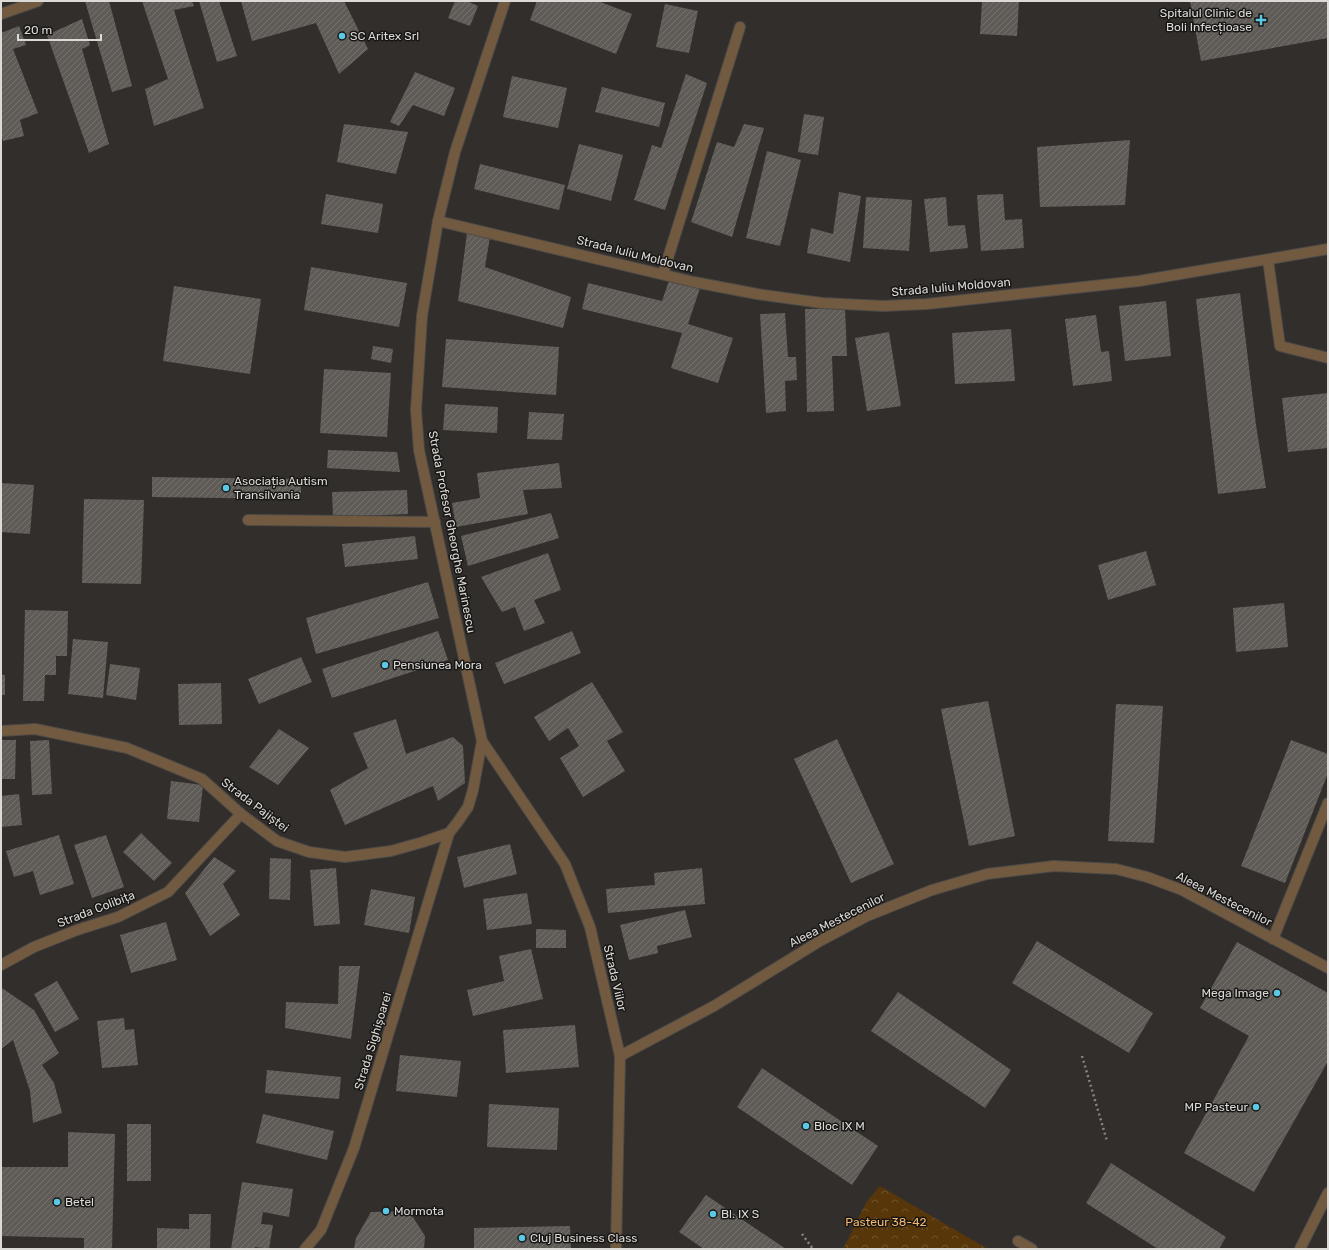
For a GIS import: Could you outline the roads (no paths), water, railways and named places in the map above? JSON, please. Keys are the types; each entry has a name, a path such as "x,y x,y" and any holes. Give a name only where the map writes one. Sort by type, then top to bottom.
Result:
{"street":[{"path":"1,14 38,1"},
{"name":"Strada Profesor Gheorghe Marinescu","path":"482,741 420,450 416,410 422,316 438,221 454,152 506,1"},
{"path":"663,274 740,27"},
{"name":"Strada Iuliu Moldovan","path":"438,221 694,282 757,294 822,303 883,306 927,304 1139,281 1328,249"},
{"path":"1268,260 1280,346 1328,358"},
{"path":"248,520 435,522"},
{"name":"Strada Pajiștei","path":"1,731 35,729 127,748 202,779 241,814 277,840 309,852 345,857 390,851 449,833"},
{"path":"449,833 468,807 473,790 482,741"},
{"name":"Strada Viilor","path":"482,741 565,864 590,927 620,1056 616,1249"},
{"path":"1273,939 1328,803"},
{"name":"Strada Colibița","path":"1,965 34,947 77,930 118,917 168,892 241,814"},
{"name":"Strada Sighișoarei","path":"305,1249 320,1230 354,1148 449,833"},
{"name":"Aleea Mestecenilor","path":"620,1056 714,1006 820,941 867,916 932,890 987,874 1054,866 1116,869 1147,877 1182,890 1328,968"},
{"path":"1300,1249 1328,1193"},
{"path":"1018,1241 1032,1249"}],"place":[{"name":"Spitalul Clinic de Boli Infecțioase","path":"1261,20"},
{"name":"SC Aritex Srl","path":"342,36"},
{"name":"Asociația Autism Transilvania","path":"226,488"},
{"name":"Pensiunea Mora","path":"385,665"},
{"name":"Mega Image","path":"1277,993"},
{"name":"MP Pasteur","path":"1256,1107"},
{"name":"Bloc IX M","path":"806,1126"},
{"name":"Betel","path":"57,1202"},
{"name":"Mormota","path":"386,1211"},
{"name":"Bl. IX S","path":"713,1214"},
{"name":"Cluj Business Class","path":"522,1238"}],"park label":[{"name":"Pasteur 38-42","path":"886,1222"}]}
